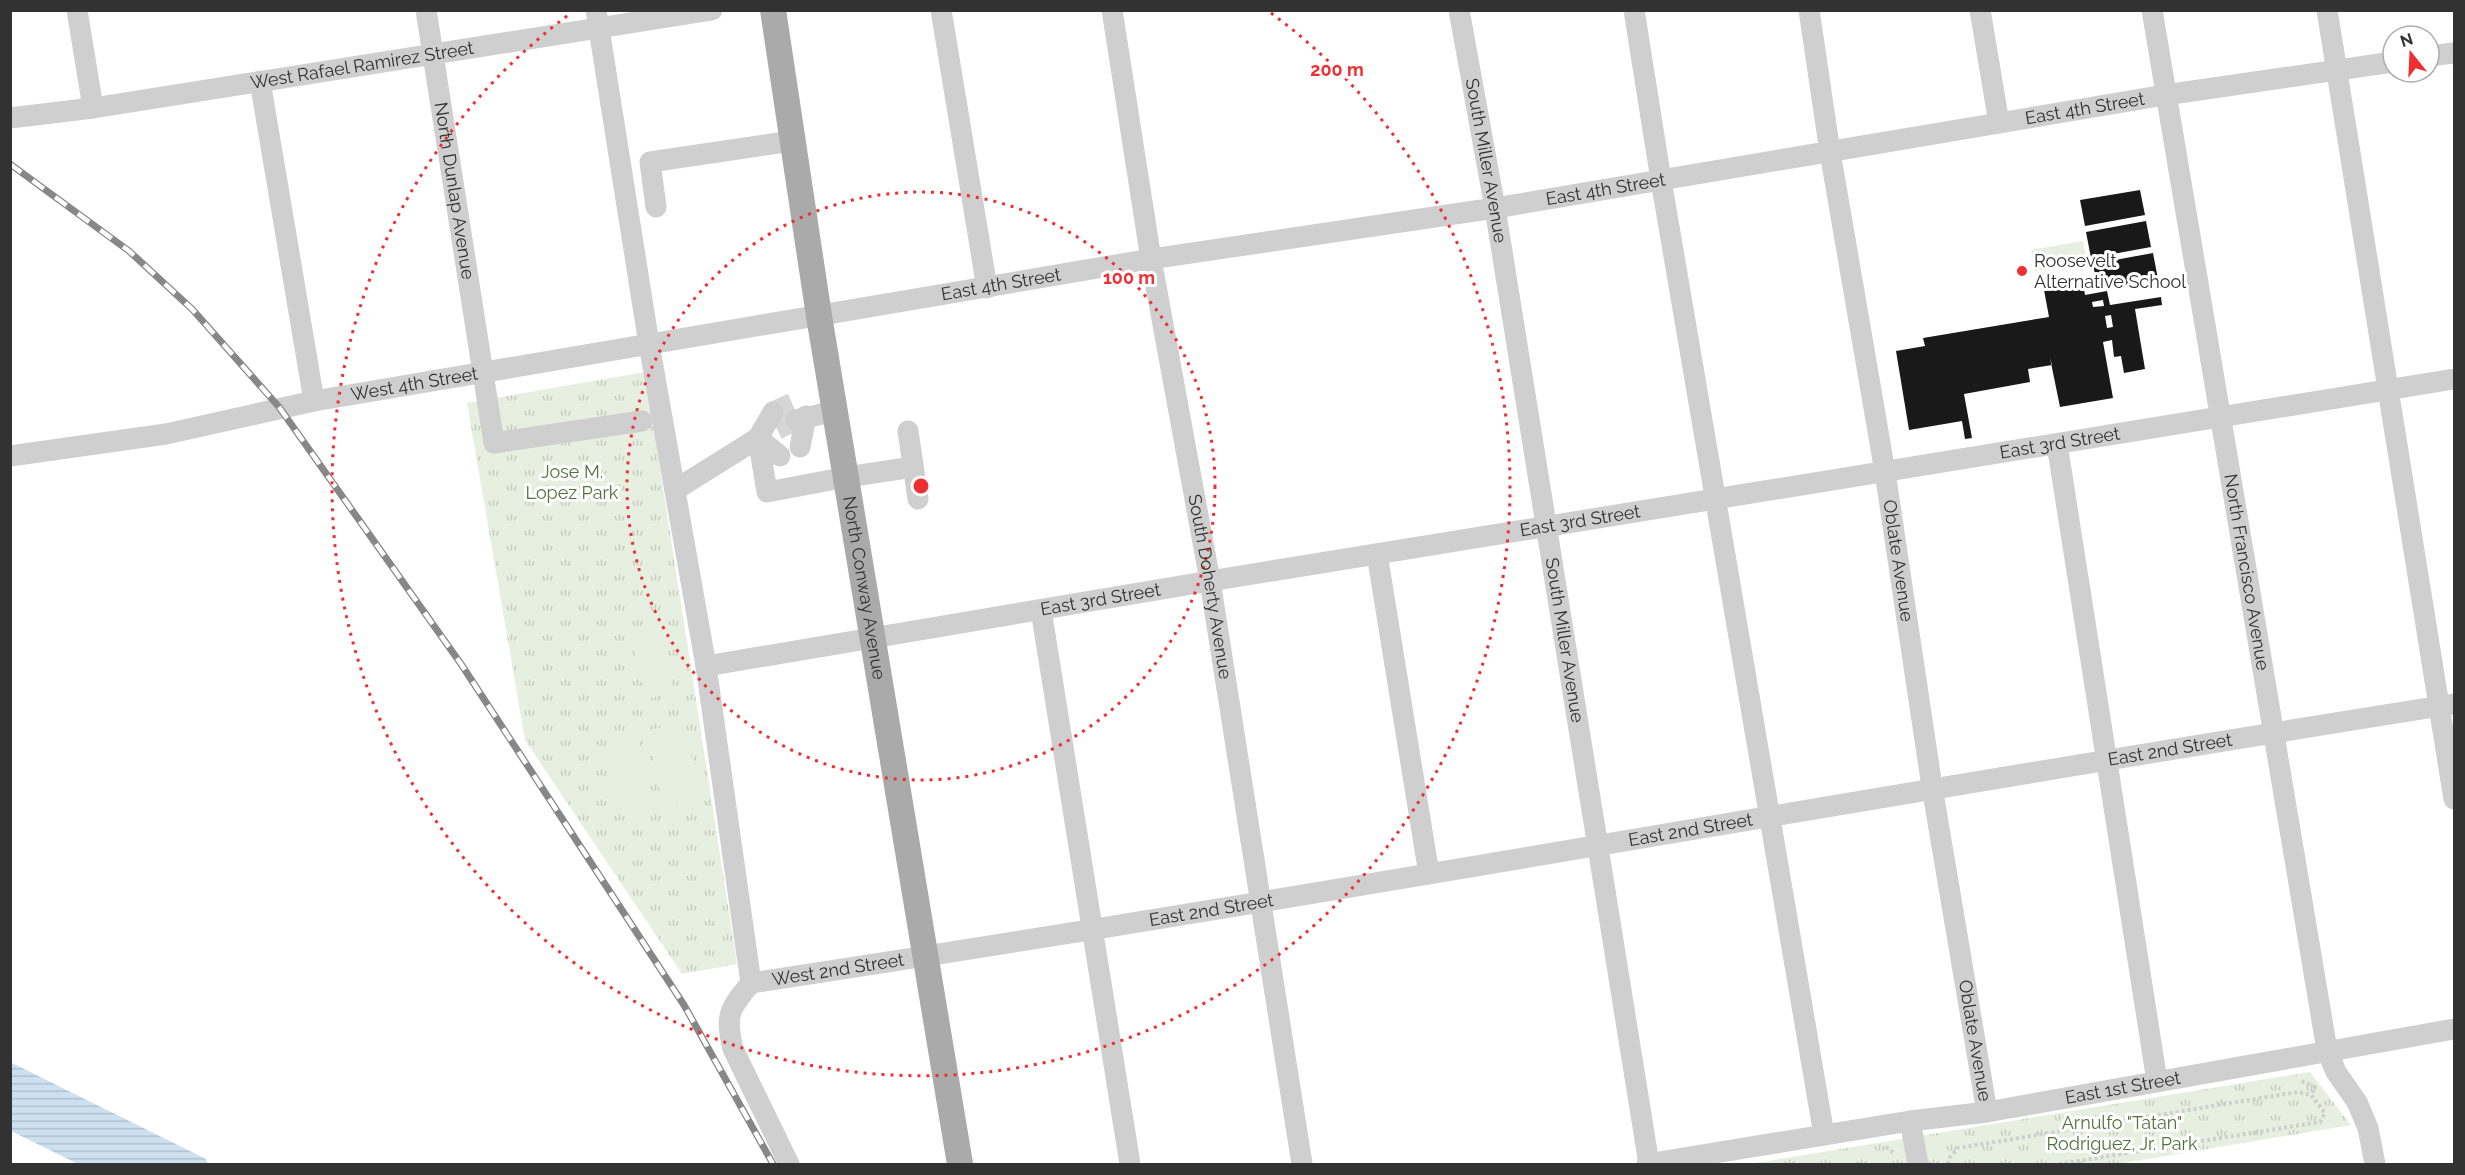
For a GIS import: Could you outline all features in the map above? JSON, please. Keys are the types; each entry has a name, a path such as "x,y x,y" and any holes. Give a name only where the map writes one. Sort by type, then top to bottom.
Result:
{"main road":[{"name":"North Conway Avenue","path":"772,10 819,316 960,1164"}],"street":[{"path":"77,10 93,108"},
{"name":"North Dunlap Avenue","path":"426,10 494,443 642,421"},
{"name":"West Rafael Ramirez Street","path":"10,118 93,108 434,55 598,20 712,10"},
{"path":"941,10 987,288"},
{"name":"South Doherty Avenue","path":"1112,10 1151,259 1210,581 1302,1164"},
{"name":"South Miller Avenue","path":"1459,10 1496,208 1648,1164"},
{"path":"1634,10 1660,180 1824,1135"},
{"name":"Oblate Avenue","path":"1809,10 1830,152 1885,472 1932,787 1987,1112"},
{"path":"1980,10 1999,123"},
{"name":"North Francisco Avenue","path":"2152,10 2272,734 2327,1050 2336,1072 2357,1102 2368,1128 2374,1164"},
{"path":"2327,10 2389,389 2447,705 2454,799"},
{"path":"598,20 649,344 706,666 751,983 731,1007 728,1030 733,1049 789,1164"},
{"name":"East 4th Street","path":"819,316 1151,259 1496,208 2165,95 2381,64"},
{"path":"260,81 314,400"},
{"path":"656,207 650,162 792,141"},
{"name":"West 4th Street","path":"10,456 166,434 314,400 819,316"},
{"name":"East 3rd Street","path":"706,666 1210,581 2454,379"},
{"path":"800,447 799,413 835,411"},
{"path":"675,490 769,426"},
{"path":"769,426 767,492 913,467"},
{"path":"769,426 780,456"},
{"path":"908,431 918,499"},
{"path":"2057,444 2157,1081"},
{"path":"1377,554 1429,874"},
{"path":"1041,610 1130,1164"},
{"name":"East 2nd Street","path":"927,956 1597,846 1932,787 2447,705"},
{"name":"West 2nd Street","path":"751,983 927,956"},
{"name":"East 1st Street","path":"1648,1164 1910,1121 1987,1112 2454,1029"},
{"path":"1910,1121 1918,1164"}],"path":[{"path":"2299,1080 2315,1087 2311,1095"},
{"path":"1948,1164 1950,1157 1958,1148 2298,1092 2311,1095 2325,1113 2320,1122 2059,1164"}],"green space":[{"path":"2083,241 2087,262 2035,271 2031,250"},
{"name":"Jose M. Lopez Park","path":"645,372 737,964 682,974 525,740 467,403"},
{"path":"660,624 674,693 645,699 631,630"},
{"path":"685,723 700,800 663,808 648,730"},
{"path":"639,738 652,808 619,814 606,744"},
{"name":"Arnulfo \"Tatan\" Rodriguez, Jr. Park","path":"2310,1072 2351,1125 2118,1164 1749,1164"}],"water":[{"path":"10,1062 206,1159 208,1164 78,1164 11,1131"}],"building":[{"path":"2140,190 2145,215 2085,226 2080,200"},
{"path":"2146,221 2151,247 2091,258 2086,232"},
{"path":"2153,253 2158,279 2098,290 2093,264"},
{"path":"2083,283 2085,295 2107,291 2110,305 2161,297 2162,305 2135,309 2145,369 2124,373 2121,356 2114,357 2112,340 2103,342 2113,398 2060,407 2051,365 2028,369 2030,382 1964,394 1972,438 1965,439 1962,421 1909,430 1896,351 1925,346 1923,338 2049,317 2044,290","holes":["2103,300 2104,306 2093,307 2092,302","2111,315 2113,327 2107,328 2105,316"]}],"tunnel":[{"path":"773,412 793,403"},
{"path":"777,429 796,420"}],"railway":[{"path":"10,164 129,251 192,309 279,407 461,664 684,1005 773,1164"}],"place":[{"name":"Roosevelt Alternative School","path":"2022,271"}]}
